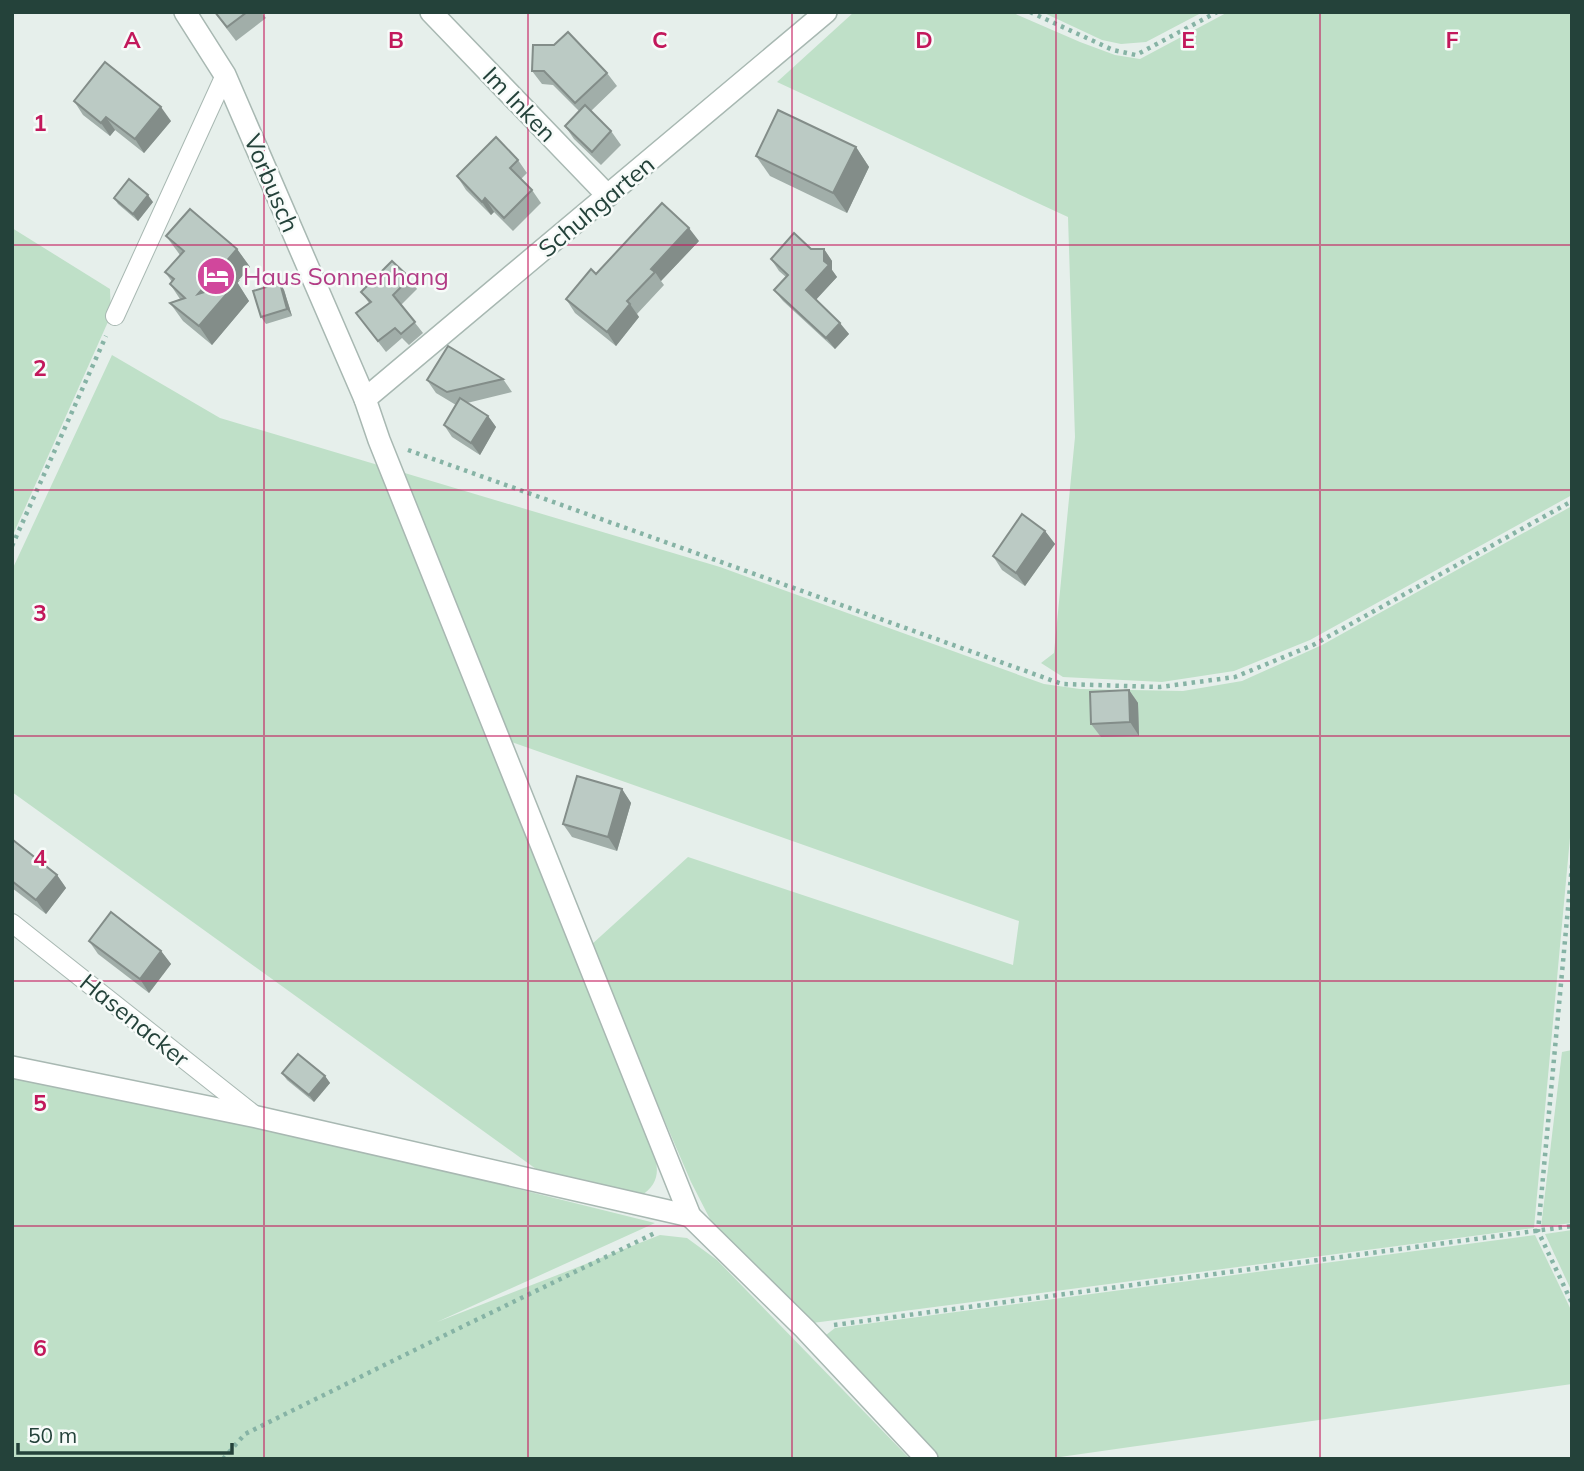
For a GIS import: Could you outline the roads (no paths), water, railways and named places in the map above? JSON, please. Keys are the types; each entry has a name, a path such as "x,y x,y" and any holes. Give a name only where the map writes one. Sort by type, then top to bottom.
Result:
{"street":[{"name":"Vorbusch","path":"184,12 225,75 365,399 379,440 690,1216"},
{"name":"Im Inken","path":"431,12 608,196"},
{"name":"Schuhgarten","path":"365,399 826,12"},
{"path":"12,1067 257,1117 690,1216 805,1329 927,1459"}],"lane":[{"path":"115,316 225,75"},
{"name":"Hasenacker","path":"12,923 257,1117"}],"place":[{"name":"Haus Sonnenhang","path":"216,276"}]}
